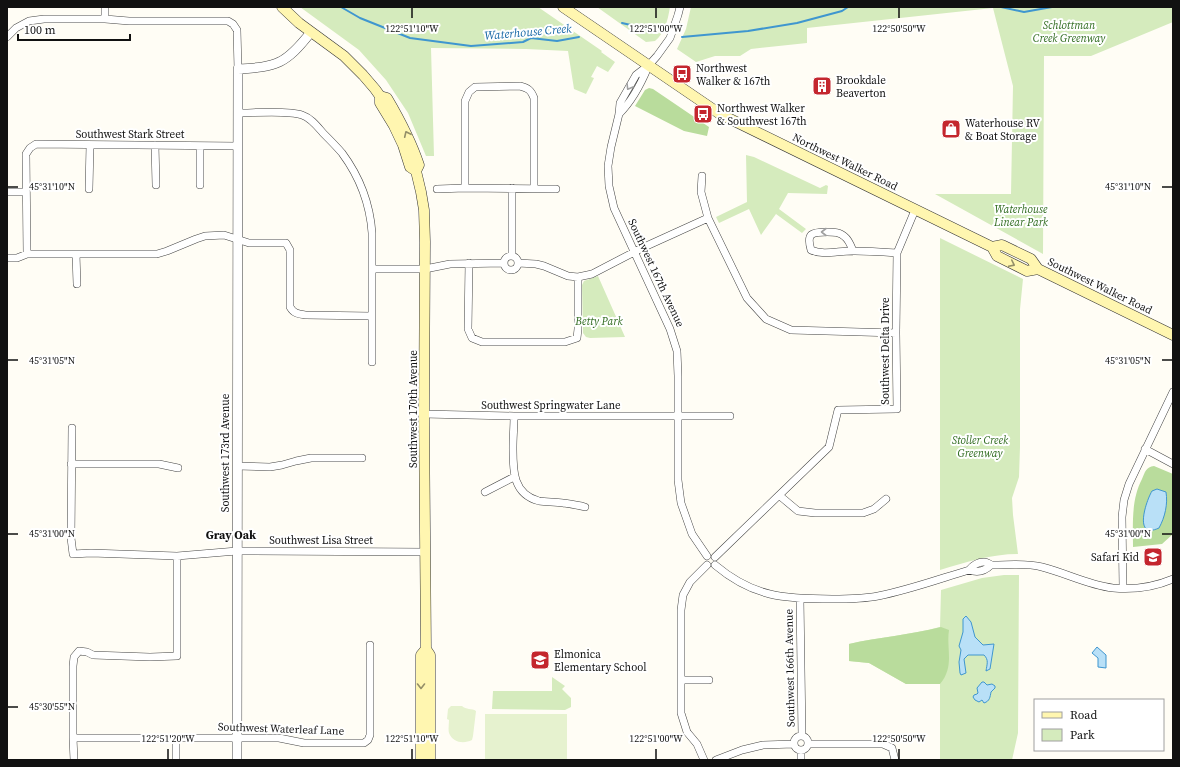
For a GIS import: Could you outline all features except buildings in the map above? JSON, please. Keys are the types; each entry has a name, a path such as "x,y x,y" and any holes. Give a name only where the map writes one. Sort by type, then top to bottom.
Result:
{"main road":[{"name":"Southwest 170th Avenue","path":"282,7 299,23 345,57 380,96 387,98 401,122 419,166 416,171 424,210 425,242 424,414 426,649 430,655 430,760"},
{"name":"Northwest Walker Road","path":"563,7 720,114 915,210"},
{"name":"Southwest Walker Road","path":"915,210 992,247 1002,245 1031,259 1038,269 1173,335"},
{"name":"Southwest 170th Avenue","path":"421,760 421,655 426,649"}],"street":[{"path":"105,7 105,19"},
{"name":"Southwest 167th Avenue","path":"680,7 670,38 648,65 636,76 620,103 619,114 610,147 608,166 614,208 670,329 677,351 678,480 681,503 692,534 707,556"},
{"path":"7,37 16,28 29,21 44,19 228,21 233,24 237,30 238,69 265,67 280,62 295,51 311,32"},
{"name":"Southwest 173rd Avenue","path":"237,760 238,69"},
{"path":"466,188 465,101 469,92 475,87 520,86 526,87 531,91 534,98 534,188"},
{"path":"238,113 285,113 303,115 313,122 341,152 351,166 358,181 371,220 372,362"},
{"name":"Southwest Stark Street","path":"26,192 26,154 30,148 36,144 238,146"},
{"path":"89,189 90,145"},
{"path":"156,145 156,185"},
{"path":"200,146 200,185"},
{"path":"702,176 701,192 708,218 747,298 766,319 790,330 896,332"},
{"path":"512,188 512,256"},
{"path":"437,189 534,188 556,190"},
{"path":"7,192 26,192 27,254"},
{"name":"Southwest Delta Drive","path":"715,557 780,496 829,447 838,410 897,409 897,253 915,210"},
{"path":"518,264 536,264 568,276 578,278 592,274 634,252 708,218"},
{"path":"853,251 846,237 837,232 815,232 811,235 809,242 811,250 816,252 853,251 897,253"},
{"path":"7,258 17,258 27,254 157,254 167,252 196,238 205,236 224,235 249,243 286,243 290,250 290,307 293,312 306,315 371,316"},
{"path":"76,254 77,284"},
{"path":"504,263 506,258 512,256"},
{"path":"512,256 516,258 518,264"},
{"path":"469,263 468,329 472,338 482,342 565,342 577,338 578,278"},
{"path":"372,269 425,269 450,264 504,263"},
{"path":"504,263 506,268 511,270 516,268 518,264"},
{"path":"1123,588 1122,517 1124,500 1129,484 1173,392"},
{"name":"Southwest Springwater Lane","path":"424,414 514,416 730,416"},
{"path":"514,416 514,477 522,492 527,496 540,501 585,507"},
{"path":"72,428 71,464 159,464 178,468"},
{"path":"1145,450 1173,464"},
{"path":"238,466 270,467 311,458 362,458"},
{"name":"Southwest Lisa Street","path":"71,464 72,554 90,553 177,556 237,551 426,552"},
{"path":"484,492 514,477"},
{"path":"780,496 798,510 815,513 863,513 874,509 886,499"},
{"path":"707,565 705,560 707,556 711,555 715,557 715,565"},
{"path":"74,760 74,657 78,651 87,652 93,655 150,657 177,656 177,556"},
{"path":"707,565 715,565 735,580 760,592 781,597 800,599 876,597 905,590 969,570 974,572 987,569 991,565 1007,564 1042,567 1092,584 1123,588 1141,588 1173,579"},
{"path":"704,760 697,744 687,732 681,713 681,610 683,595 690,582 707,565"},
{"name":"Southwest 166th Avenue","path":"800,599 802,736"},
{"name":"Southwest Waterleaf Lane","path":"73,738 279,738 304,743 364,743 368,740 370,735 370,645"},
{"path":"681,680 709,680"},
{"path":"794,744 796,738 802,736 806,738 808,744"},
{"path":"176,738 176,760"},
{"path":"716,760 763,744 794,744"},
{"path":"794,744 796,748 801,750"},
{"path":"801,750 806,748 808,744"},
{"path":"808,744 883,744 892,748 895,760"},
{"path":"801,750 801,760"}],"green space":[{"path":"300,7 538,7 602,51 601,52 615,62 608,72 597,66 591,77 594,78 586,94 574,89 568,51 431,48 434,156 426,156 408,113 386,80 359,50"},
{"path":"597,7 670,7 664,30 655,41 646,42"},
{"path":"691,7 1173,7 1173,22 1091,56 1044,56 1043,254 935,194 1011,194 1013,86 993,8 807,28 807,43 751,49 740,56 715,56 696,62 677,49 686,29"},
{"path":"649,88 653,89 709,127 707,136 684,131 635,106 645,90"},
{"path":"746,155 754,157 820,188 826,185 828,186 827,194 788,193 779,209 806,229 802,233 776,214 761,235 749,209 719,223 716,217 747,202"},
{"name":"Stoller Creek Greenway","path":"940,238 1023,279 1020,309 1019,477 1012,498 1018,554 988,557 940,570"},
{"name":"Betty Park","path":"598,276 625,337 590,338 586,337 583,333 582,285 584,281"},
{"path":"1154,466 1173,474 1173,534 1162,544 1133,547 1133,512 1138,487 1146,470 1149,467"},
{"path":"1004,575 1019,575 1018,733 1012,760 940,760 940,684 906,684 869,663 849,661 849,644 940,627 941,590 982,578"},
{"path":"941,627 949,630 949,664 945,677 940,684 906,684 869,663 849,661 849,644"},
{"path":"552,677 565,686 562,689 571,698 571,707 565,710 492,709 493,691 552,691"},
{"path":"451,706 462,706 476,711 472,740 459,742 453,739 449,733 449,720 447,719 448,709"},
{"path":"485,714 567,714 567,760 485,760"}],"water":[{"path":"1157,489 1166,492 1167,497 1163,519 1159,528 1151,530 1146,529 1144,524 1145,510 1152,491"},
{"path":"966,616 971,622 975,637 983,645 994,644 990,669 986,671 987,660 984,655 968,655 964,659 966,673 961,675 959,662 961,650 959,646 963,632 963,619"},
{"path":"1097,647 1106,655 1106,668 1098,667 1098,658 1092,653"},
{"path":"982,682 987,685 992,684 995,686 991,692 989,700 984,703 982,700 979,702 975,700 973,697 978,693 977,688"}],"waterway":[{"name":"Waterhouse Creek","path":"341,7 360,18 410,38 471,46 523,42 531,38 557,41 579,37"},
{"name":"Waterhouse Creek","path":"682,37 748,31 797,23 842,11 848,7"},
{"name":"Waterhouse Creek","path":"1001,7 1024,12 1052,7"},
{"name":"Waterhouse Creek","path":"622,23 657,31"}],"place":[{"name":"Northwest Walker & 167th","path":"682,74"},
{"name":"Brookdale Beaverton","path":"822,86"},
{"name":"Northwest Walker & Southwest 167th","path":"703,114"},
{"name":"Waterhouse RV & Boat Storage","path":"951,129"},
{"name":"Safari Kid","path":"1153,557"},
{"name":"Elmonica Elementary School","path":"540,660"}],"district":[{"name":"Gray Oak","path":"231,535"}],"park label":[{"name":"Schlottman Creek Greenway","path":"1069,31"},
{"name":"Waterhouse Linear Park","path":"1021,215"}]}
